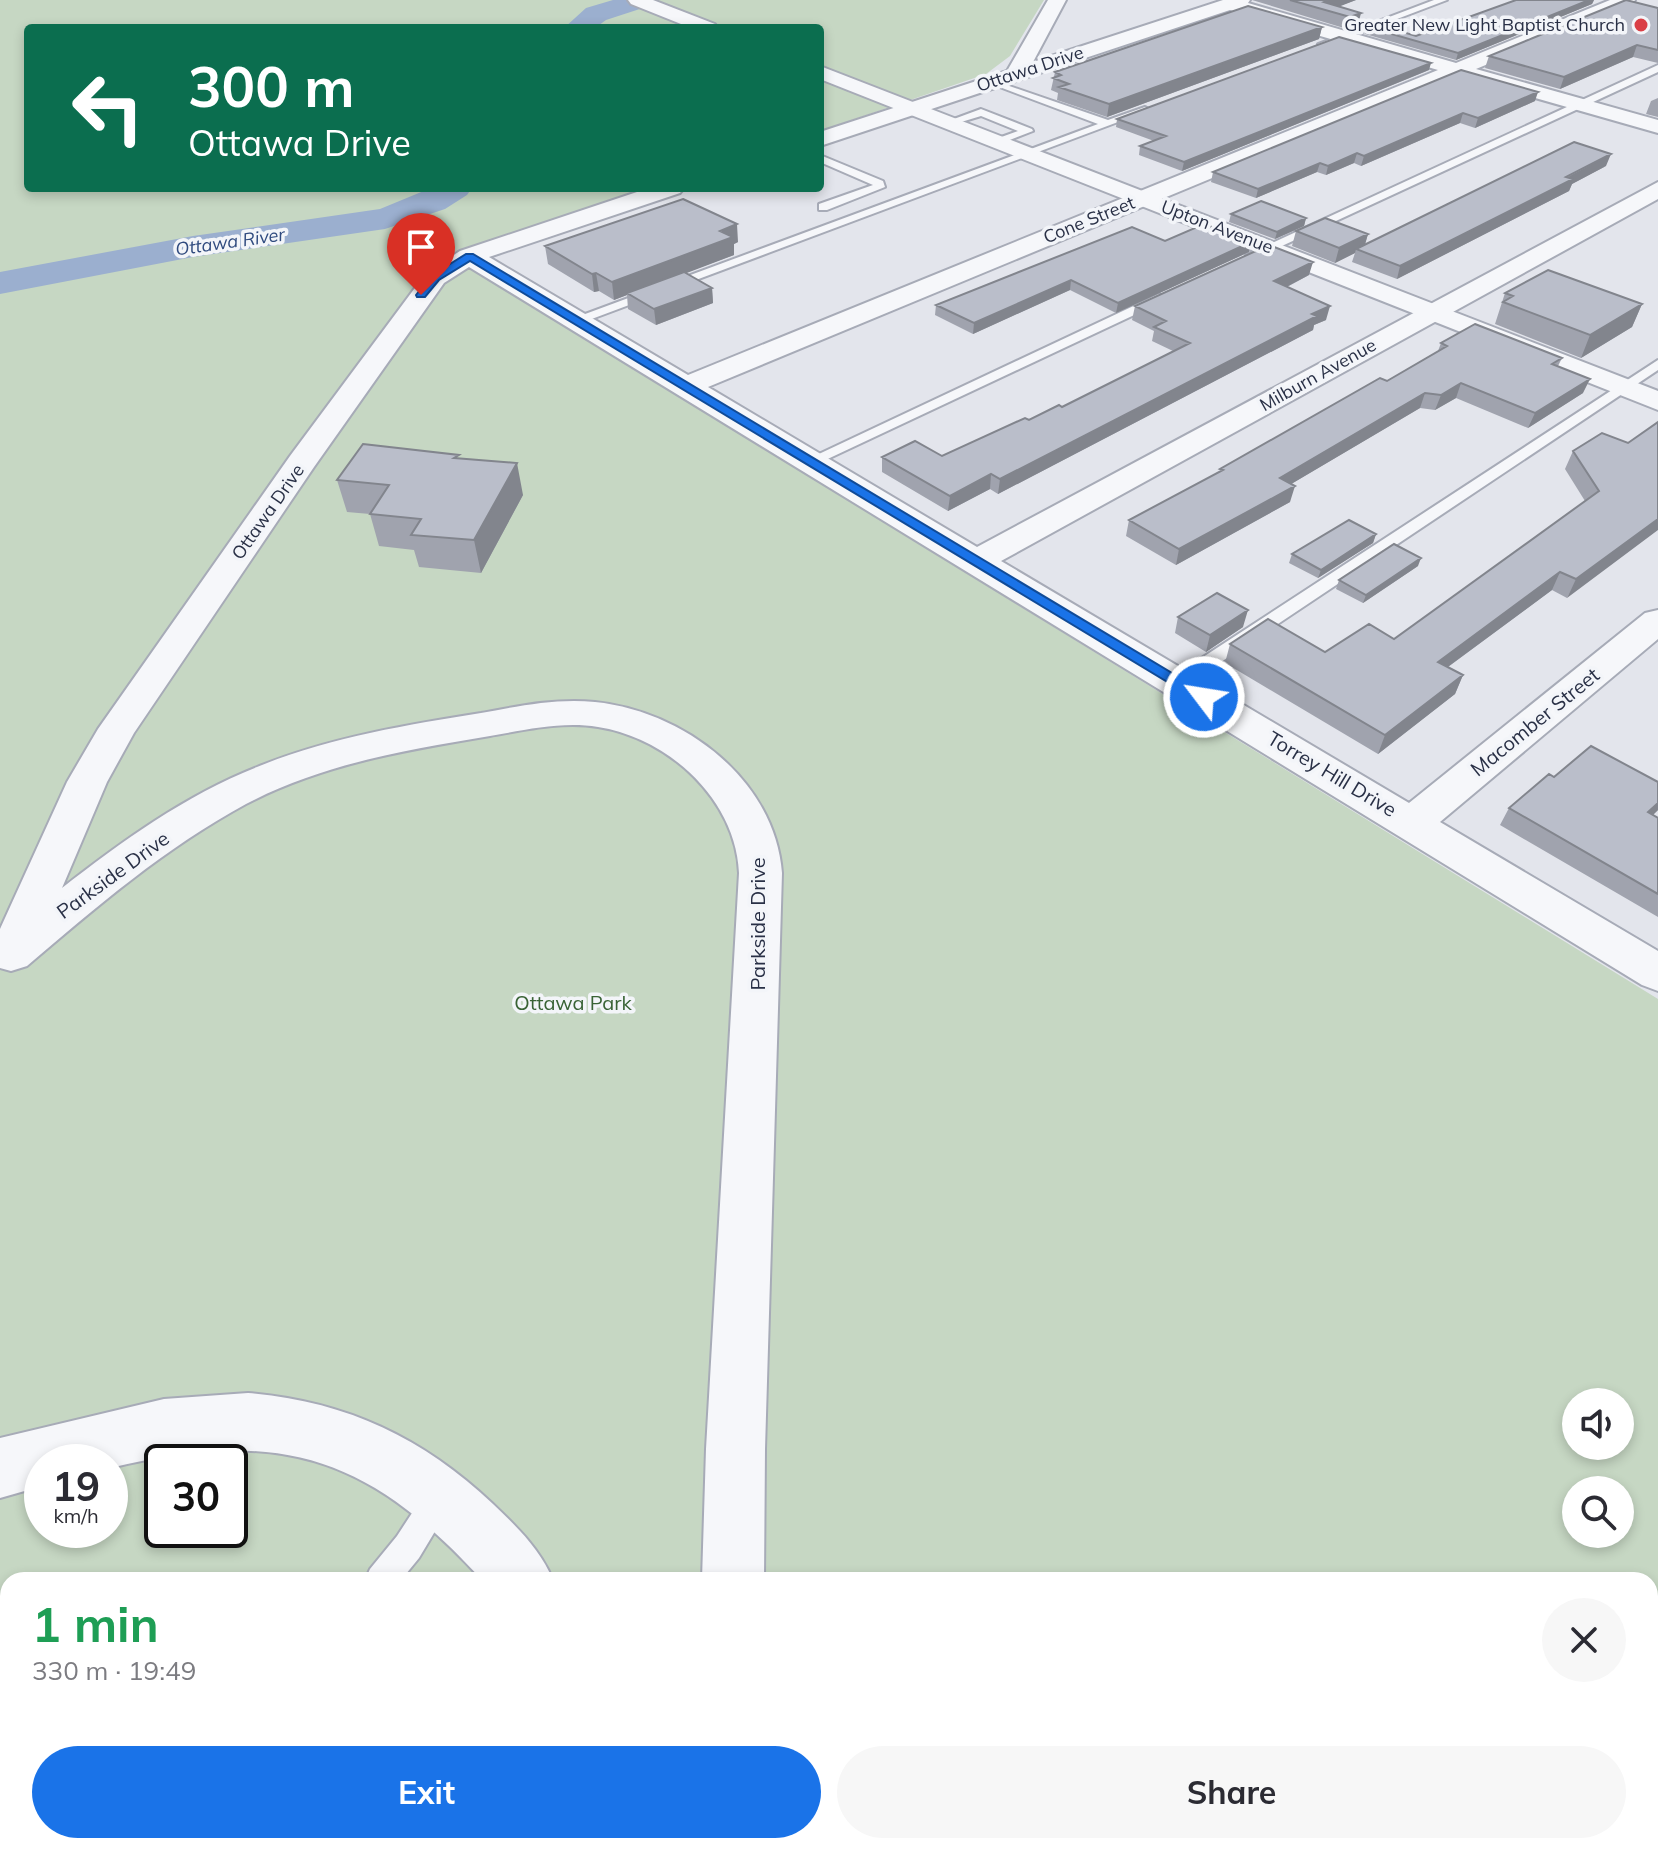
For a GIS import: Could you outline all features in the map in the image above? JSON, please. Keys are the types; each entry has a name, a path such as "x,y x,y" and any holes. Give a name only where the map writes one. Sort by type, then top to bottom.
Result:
{"street":[{"path":"637,0 698,24"},
{"path":"1015,74 1028,58 1044,20 1057,0"},
{"name":"Cone Street","path":"686,386 1626,0"},
{"path":"1236,2 1658,127"},
{"name":"Ottawa Drive","path":"824,138 1236,2"},
{"name":"Upton Avenue","path":"824,74 1658,401"},
{"name":"Milburn Avenue","path":"977,561 1658,189"},
{"name":"Ottawa Drive","path":"6,968 87,782 117,729 435,278 469,256 660,192"},
{"name":"Torrey Hill Drive","path":"469,256 1658,973"},
{"name":"Macomber Street","path":"1412,823 1658,621"},
{"name":"Parkside Drive","path":"6,968 82,893 217,803 273,776 346,752 451,730 569,713 598,715 644,728 670,740 713,774 743,813 757,842 761,899 739,1353 733,1572"},
{"path":"0,1468 122,1436 196,1424 265,1423 330,1435 388,1462 440,1497 495,1547 515,1572"}],"lane":[{"path":"1314,47 1442,0"},
{"path":"1240,260 1658,68"},
{"path":"948,123 1007,103 984,84"},
{"path":"984,84 1108,124"},
{"path":"942,98 1028,131 997,142"},
{"path":"576,320 1152,107"},
{"path":"823,207 879,187 879,183 824,160"},
{"path":"812,461 1169,294"},
{"path":"1178,682 1658,364"},
{"path":"388,1572 408,1547 440,1497"}],"green space":[{"name":"Ottawa Park","path":"0,0 1044,0 1010,56 986,74 824,130 824,24 24,24 24,192 634,192 448,254 1658,999 1658,1572 0,1572"}],"building":[{"path":"1290,0 1329,0 1324,2 1361,13 1350,17"},
{"path":"1516,0 1589,0 1458,53 1367,27 1376,24 1416,36"},
{"path":"1626,0 1658,8 1658,50 1637,45 1564,77 1489,56"},
{"path":"1248,6 1322,27 1109,104 1059,87 1069,84 1053,78 1061,75 1055,72"},
{"path":"1339,37 1431,63 1184,162 1140,146 1166,136 1117,119"},
{"path":"1461,70 1538,92 1478,118 1463,113 1364,156 1357,153 1328,166 1320,163 1258,189 1213,172"},
{"path":"1574,142 1611,154 1566,177 1573,179 1400,266 1356,249"},
{"path":"683,199 737,224 720,231 733,237 612,282 596,273 592,274 545,246"},
{"path":"1261,201 1306,218 1277,232 1231,214"},
{"path":"1325,218 1368,234 1339,248 1296,231"},
{"path":"1204,224 1251,242 1118,303 1071,280 974,323 936,305 1132,227 1165,241"},
{"path":"1269,245 1313,262 1274,281 1330,306 1312,314 1317,316 1000,479 991,474 950,496 882,457 915,441 942,456 1025,418 1029,420 1059,405 1062,407 1190,343 1154,327 1166,321 1135,306"},
{"path":"1548,270 1642,304 1590,335 1503,302 1513,296 1505,293"},
{"path":"684,272 712,288 654,309 627,293"},
{"path":"1475,324 1562,358 1552,364 1590,379 1535,413 1461,383 1441,395 1425,393 1280,478 1295,486 1179,549 1129,520 1223,470 1220,469 1380,378 1387,381 1447,346 1441,343"},
{"path":"1658,422 1658,519 1576,579 1560,572 1438,662 1463,675 1385,735 1230,644 1268,619 1325,652 1369,624 1394,639 1599,491 1573,451 1602,433 1628,443"},
{"path":"363,444 459,455 454,458 517,463 474,540 411,535 421,519 370,514 389,485 337,480"},
{"path":"1349,520 1376,534 1321,570 1292,554"},
{"path":"1394,544 1421,558 1366,595 1339,580"},
{"path":"1217,593 1248,610 1210,635 1178,617"},
{"path":"1591,746 1658,782 1658,803 1648,812 1658,818 1658,894 1509,808 1549,774 1554,777"}],"waterway":[{"name":"Ottawa River","path":"583,24 596,14 640,0"},
{"name":"Ottawa River","path":"0,283 96,263 257,236 385,219 433,202 449,192"}],"place":[{"name":"Greater New Light Baptist Church","path":"1641,25"}],"route":[{"path":"421,295 435,278 469,256 1204,697"}]}
